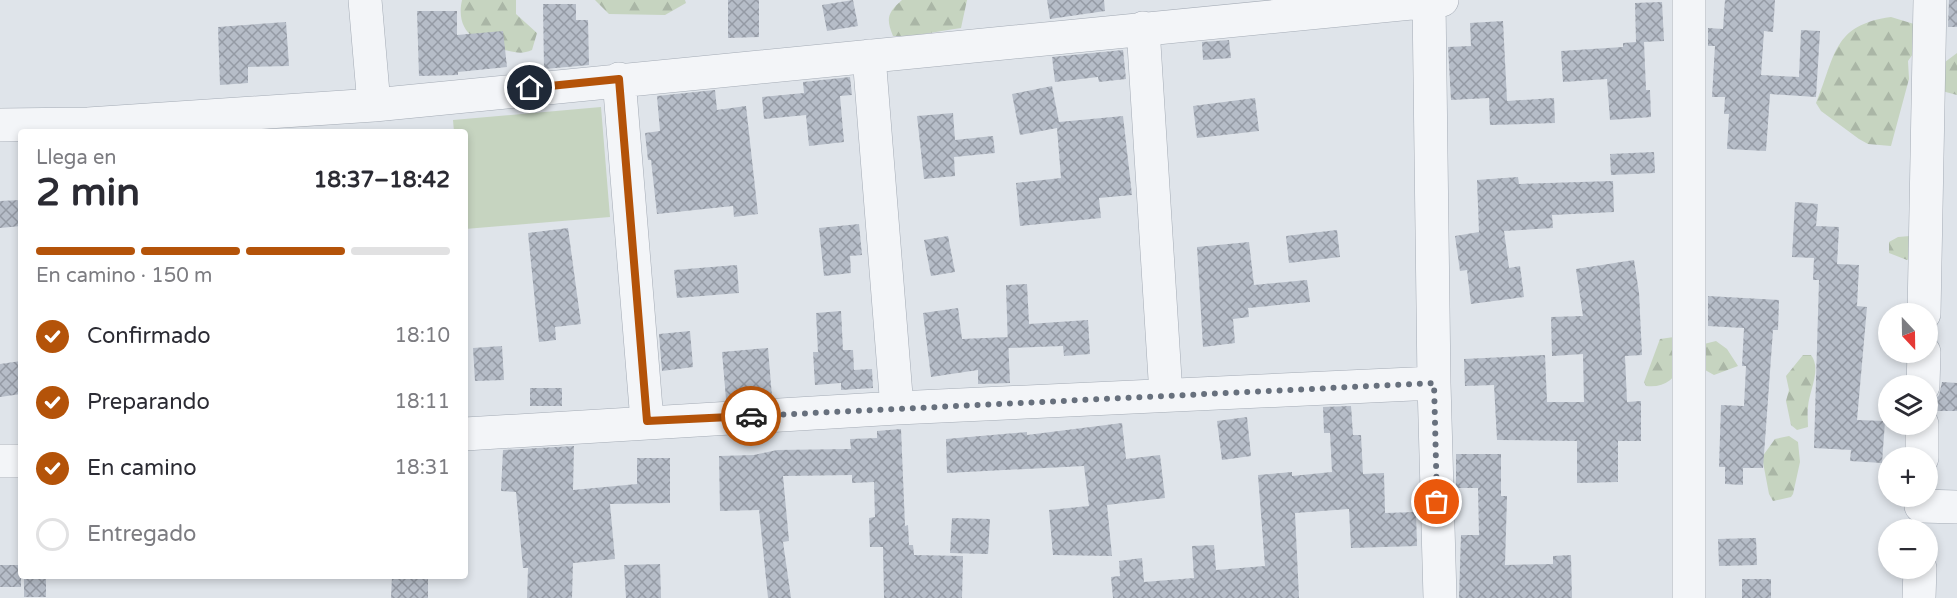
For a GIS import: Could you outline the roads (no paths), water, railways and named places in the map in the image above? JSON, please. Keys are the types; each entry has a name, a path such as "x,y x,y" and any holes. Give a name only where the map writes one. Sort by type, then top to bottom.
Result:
{"street":[{"path":"365,0 374,105"},
{"path":"0,125 88,128 374,105 1434,0 1434,383 1440,598"},
{"path":"1689,0 1689,598"},
{"path":"1924,303 1930,0"},
{"path":"1143,28 1166,395"},
{"path":"869,56 897,408"},
{"path":"619,79 647,421"},
{"path":"468,434 647,421 1434,383"},
{"path":"0,461 18,461"},
{"path":"1921,511 1957,507"},
{"path":"1919,598 1920,579"}]}
